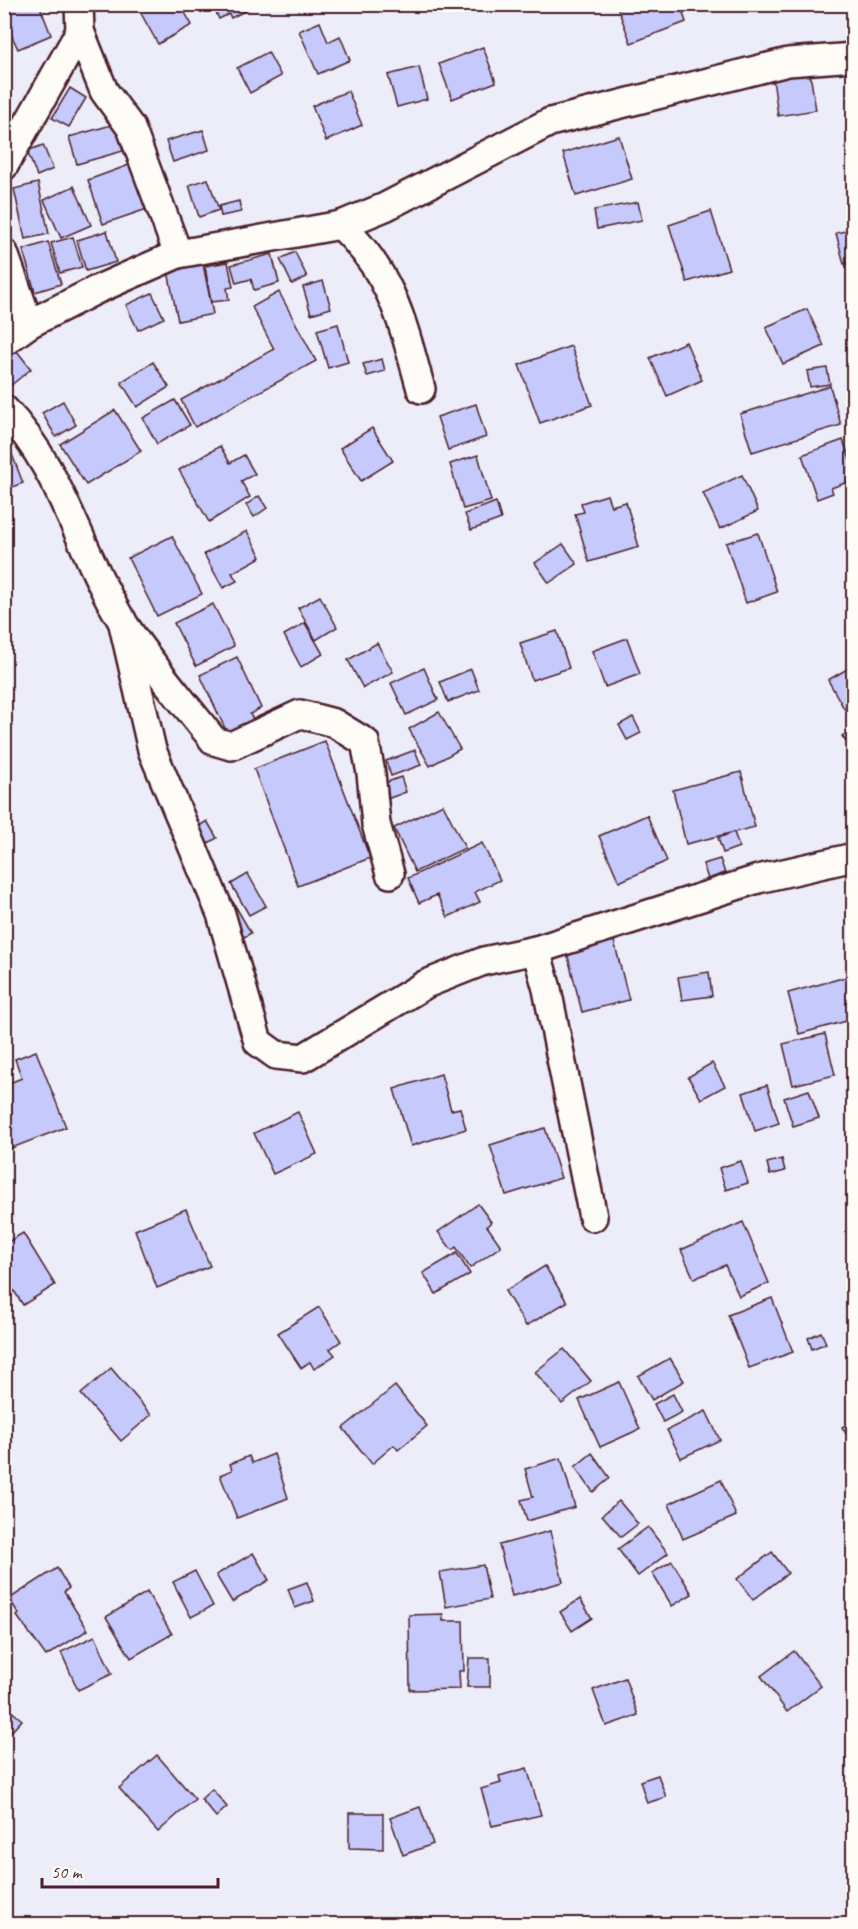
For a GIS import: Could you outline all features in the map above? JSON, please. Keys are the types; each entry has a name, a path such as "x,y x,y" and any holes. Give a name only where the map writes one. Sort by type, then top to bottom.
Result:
{"street":[{"path":"4,166 80,18"},
{"path":"80,18 104,91 131,128 178,254"},
{"path":"4,342 29,324 96,290 178,254 341,225 385,207 550,122 788,62 854,57"},
{"path":"341,225 357,241 381,273 398,307 421,388"},
{"path":"4,254 29,324"},
{"path":"4,409 17,421 46,467 122,621 214,741 231,746 300,714 333,723 365,742 371,773 376,824 390,874"},
{"path":"122,621 152,750 221,914 258,1042 276,1055 303,1058 426,984 484,962 536,950 758,879 854,857"},
{"path":"536,950 547,989 593,1217"}],"building":[{"path":"22,4 39,4 51,35 18,49 4,19 4,12"},
{"path":"145,4 180,4 192,25 158,44 138,8"},
{"path":"212,4 247,4 249,9 231,18 229,14 219,19"},
{"path":"616,4 680,4 686,22 631,43"},
{"path":"320,22 328,42 340,36 350,60 318,74 299,31"},
{"path":"483,47 496,82 452,99 439,64"},
{"path":"268,52 281,76 250,93 237,68"},
{"path":"419,67 427,99 397,107 388,75"},
{"path":"810,74 816,110 778,116 773,79"},
{"path":"70,88 86,98 69,127 52,118"},
{"path":"348,91 362,125 326,141 312,106"},
{"path":"115,124 123,151 77,164 69,137"},
{"path":"203,130 209,150 173,162 166,141"},
{"path":"619,136 632,179 576,196 563,153"},
{"path":"43,145 53,169 37,176 27,151"},
{"path":"132,164 147,209 103,224 88,180"},
{"path":"208,179 219,210 199,217 189,185"},
{"path":"38,183 49,234 25,239 14,189"},
{"path":"74,186 91,225 61,238 44,200"},
{"path":"239,201 241,212 221,216 219,206"},
{"path":"638,202 642,220 597,229 594,210"},
{"path":"711,211 729,269 687,282 669,225"},
{"path":"854,229 854,261 844,264 836,233"},
{"path":"107,231 116,262 86,271 77,240"},
{"path":"73,237 82,267 60,273 51,243"},
{"path":"48,242 61,284 35,292 23,250"},
{"path":"295,252 307,277 292,284 280,259"},
{"path":"272,254 279,283 254,290 251,279 236,283 231,265"},
{"path":"228,262 233,287 227,288 229,300 211,302 205,266"},
{"path":"203,264 213,314 178,321 168,271"},
{"path":"4,275 16,305 4,310"},
{"path":"323,281 331,308 311,314 303,287"},
{"path":"279,292 316,361 195,427 181,400 274,349 252,307"},
{"path":"152,293 164,318 138,330 126,305"},
{"path":"807,309 824,346 783,364 766,327"},
{"path":"338,324 348,362 328,368 317,330"},
{"path":"686,342 702,380 667,396 650,358"},
{"path":"13,346 31,369 10,386 4,379 4,352"},
{"path":"571,346 592,405 540,423 519,365"},
{"path":"382,359 385,371 367,376 363,364"},
{"path":"153,362 169,387 137,407 121,382"},
{"path":"827,368 830,384 810,387 807,371"},
{"path":"830,386 841,425 752,452 740,414"},
{"path":"175,400 190,425 157,444 143,418"},
{"path":"63,401 76,425 56,437 42,413"},
{"path":"476,404 486,437 448,450 437,417"},
{"path":"115,410 141,451 86,485 60,444"},
{"path":"372,428 393,461 361,481 340,448"},
{"path":"843,440 854,471 854,480 831,488 833,493 817,499 802,455"},
{"path":"220,446 230,463 244,455 255,474 241,481 250,497 209,522 179,470"},
{"path":"10,449 23,483 4,490 4,451"},
{"path":"478,455 491,501 463,509 450,464"},
{"path":"742,475 758,511 720,529 703,493"},
{"path":"607,495 611,506 626,502 639,547 589,562 575,514 584,512 581,503"},
{"path":"259,496 267,508 254,517 246,505"},
{"path":"496,502 501,519 471,530 465,514"},
{"path":"247,531 261,557 232,573 237,581 223,588 204,554"},
{"path":"758,533 777,592 746,603 726,543"},
{"path":"172,536 202,594 157,616 128,558"},
{"path":"563,544 577,564 549,583 535,563"},
{"path":"320,596 337,627 316,640 298,608"},
{"path":"213,604 234,646 196,666 174,623"},
{"path":"305,623 323,654 301,667 284,635"},
{"path":"557,631 569,668 532,680 520,643"},
{"path":"627,638 640,674 605,687 592,651"},
{"path":"377,643 393,672 363,688 348,660"},
{"path":"237,657 261,708 250,714 257,727 230,739 200,675"},
{"path":"854,665 854,705 845,710 828,680"},
{"path":"424,668 438,700 406,715 391,683"},
{"path":"471,669 479,690 448,702 440,682"},
{"path":"439,712 460,749 430,766 409,729"},
{"path":"633,717 641,733 627,740 619,725"},
{"path":"854,729 854,752 853,752 842,736"},
{"path":"325,741 370,858 298,886 254,769"},
{"path":"415,750 421,765 391,776 386,761"},
{"path":"741,772 755,827 686,844 673,790"},
{"path":"401,777 406,792 376,803 371,788"},
{"path":"443,804 465,848 415,872 394,828"},
{"path":"647,815 667,861 619,882 599,836"},
{"path":"207,821 217,838 205,845 194,829"},
{"path":"734,832 739,847 723,853 718,838"},
{"path":"482,843 500,880 475,892 480,902 448,917 437,895 419,903 408,878"},
{"path":"720,859 725,873 708,879 703,864"},
{"path":"248,874 266,906 249,915 231,884"},
{"path":"233,902 251,933 234,943 216,911"},
{"path":"614,941 629,1000 582,1012 567,953"},
{"path":"709,972 712,996 682,1000 678,977"},
{"path":"846,977 854,1004 854,1019 799,1034 788,993"},
{"path":"825,1034 835,1075 793,1085 783,1044"},
{"path":"36,1051 66,1127 4,1151 4,1085 22,1078 15,1059"},
{"path":"712,1063 725,1086 701,1099 688,1077"},
{"path":"441,1074 451,1110 460,1108 466,1129 411,1146 394,1089"},
{"path":"767,1085 779,1123 755,1131 743,1093"},
{"path":"809,1090 819,1118 793,1126 784,1098"},
{"path":"298,1112 317,1154 273,1174 254,1133"},
{"path":"545,1128 561,1178 506,1195 490,1145"},
{"path":"782,1159 785,1171 770,1175 767,1163"},
{"path":"741,1161 748,1183 726,1190 719,1168"},
{"path":"478,1204 491,1222 487,1226 501,1246 470,1268 456,1247 452,1250 438,1232"},
{"path":"186,1209 210,1266 157,1288 135,1230"},
{"path":"743,1222 769,1283 739,1296 725,1265 694,1279 681,1250"},
{"path":"23,1233 55,1285 23,1305 4,1275 4,1244"},
{"path":"457,1253 470,1274 436,1294 423,1273"},
{"path":"545,1266 567,1302 526,1326 505,1291"},
{"path":"772,1298 793,1352 749,1368 728,1315"},
{"path":"319,1307 341,1341 330,1349 335,1355 314,1369 310,1362 301,1368 278,1333"},
{"path":"821,1332 826,1343 812,1349 808,1338"},
{"path":"564,1349 591,1381 562,1404 535,1372"},
{"path":"670,1358 684,1381 652,1400 638,1376"},
{"path":"111,1368 151,1415 121,1441 81,1394"},
{"path":"619,1382 640,1429 600,1447 579,1400"},
{"path":"395,1386 427,1426 398,1450 394,1445 372,1464 343,1428"},
{"path":"673,1394 682,1412 663,1422 654,1404"},
{"path":"706,1411 720,1440 681,1458 667,1430"},
{"path":"854,1420 854,1446 842,1427"},
{"path":"592,1453 610,1478 593,1492 575,1467"},
{"path":"274,1454 288,1498 237,1518 220,1475 232,1470 230,1464 249,1456 252,1463"},
{"path":"561,1458 575,1507 527,1521 521,1500 533,1497 525,1469"},
{"path":"721,1480 736,1516 683,1539 669,1504"},
{"path":"619,1501 638,1524 621,1537 602,1515"},
{"path":"648,1527 668,1553 638,1576 618,1549"},
{"path":"550,1531 563,1582 512,1596 499,1545"},
{"path":"772,1552 788,1573 753,1600 737,1579"},
{"path":"253,1553 269,1580 232,1602 216,1575"},
{"path":"672,1561 692,1594 672,1606 652,1573"},
{"path":"483,1565 490,1599 446,1607 440,1572"},
{"path":"57,1568 69,1588 64,1592 88,1630 46,1656 17,1616 19,1614 9,1599"},
{"path":"195,1571 213,1606 191,1617 173,1582"},
{"path":"307,1582 314,1601 295,1608 288,1589"},
{"path":"147,1592 172,1634 131,1658 106,1617"},
{"path":"580,1599 592,1618 572,1631 560,1612"},
{"path":"443,1614 443,1621 463,1621 464,1671 459,1671 460,1689 410,1690 409,1615"},
{"path":"95,1636 112,1674 78,1690 61,1652"},
{"path":"794,1651 821,1686 787,1712 761,1676"},
{"path":"469,1658 490,1658 490,1687 467,1687"},
{"path":"625,1678 638,1715 606,1726 593,1690"},
{"path":"9,1709 22,1720 12,1731 4,1724 4,1714"},
{"path":"157,1755 195,1799 158,1832 119,1788"},
{"path":"527,1768 541,1815 492,1826 481,1789 501,1783 499,1776"},
{"path":"658,1775 666,1797 647,1803 640,1781"},
{"path":"212,1789 227,1807 216,1817 201,1799"},
{"path":"420,1807 433,1844 403,1855 390,1818"},
{"path":"349,1813 383,1813 383,1849 349,1848"}]}
